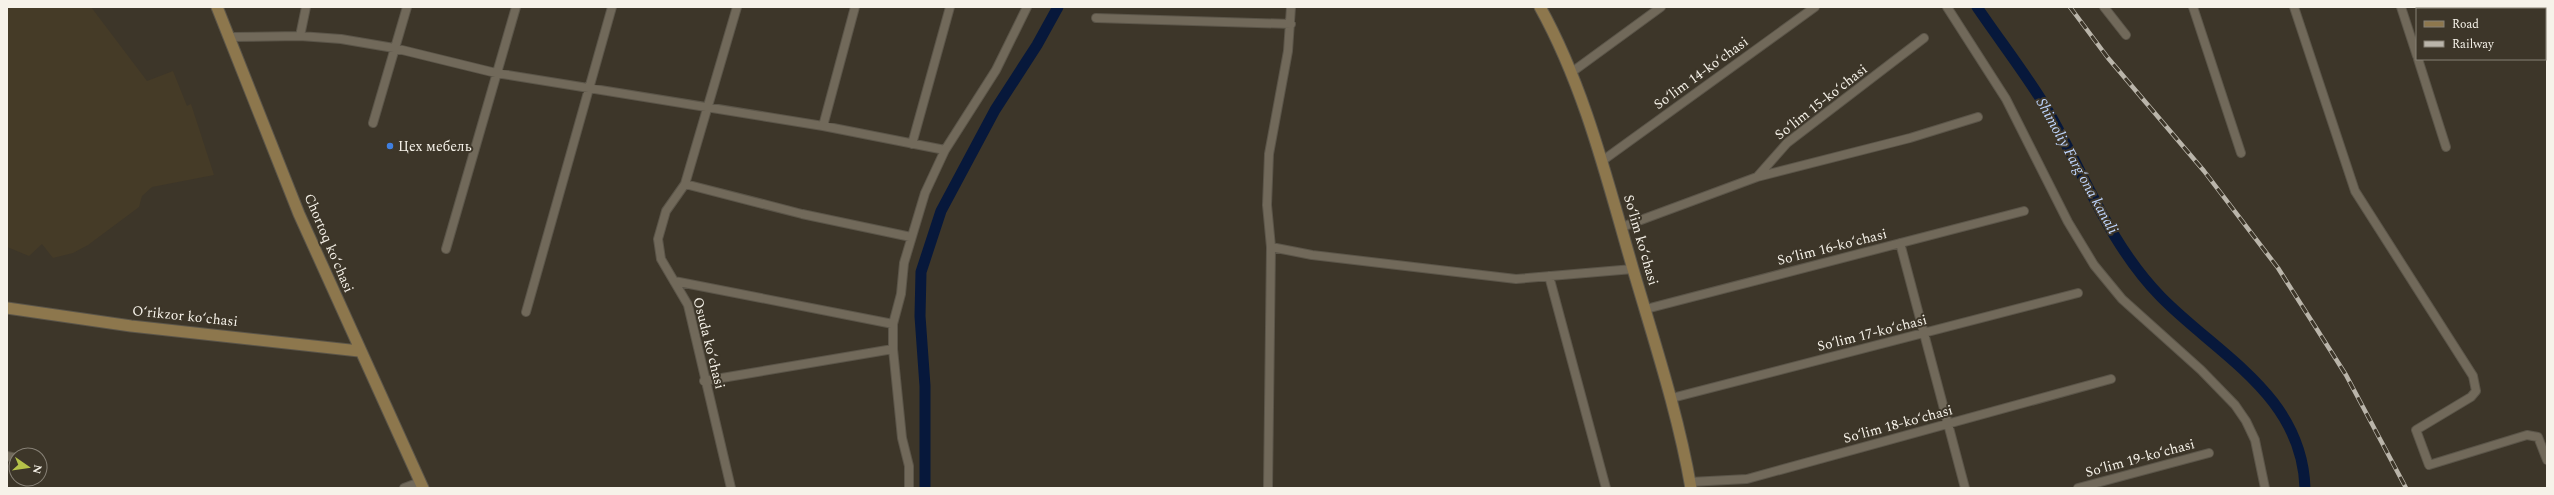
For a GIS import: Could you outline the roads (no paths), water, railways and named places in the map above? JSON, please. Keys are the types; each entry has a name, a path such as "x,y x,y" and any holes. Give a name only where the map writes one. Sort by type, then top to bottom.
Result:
{"main road":[{"name":"Chortoq koʻchasi","path":"217,7 300,214 359,350 421,485"},
{"name":"Soʻlim koʻchasi","path":"1540,7 1572,72 1602,161 1672,398 1691,485"},
{"name":"Oʻrikzor koʻchasi","path":"7,308 131,326 359,350"}],"street":[{"path":"300,36 306,7"},
{"path":"373,124 407,7"},
{"path":"446,249 516,7"},
{"path":"526,312 612,7"},
{"name":"Osuda koʻchasi","path":"731,488 704,381 688,305 661,259 658,239 666,211 685,184 737,7"},
{"path":"823,126 855,7"},
{"path":"912,144 950,7"},
{"path":"1268,488 1272,247 1267,205 1269,154 1291,24 1291,7"},
{"path":"1572,72 1661,7"},
{"name":"Soʻlim 14-koʻchasi","path":"1602,161 1815,7"},
{"path":"1947,7 2006,99 2068,222 2094,264 2122,299 2201,370 2235,405 2246,421 2255,440 2265,488"},
{"path":"2104,7 2126,35"},
{"path":"2193,7 2241,153"},
{"path":"2294,7 2355,191 2473,376 2476,391 2471,397 2416,430 2429,465 2527,435 2538,438 2547,460"},
{"path":"2402,7 2416,53"},
{"path":"909,488 909,466 902,438 893,349 893,324 901,294 904,263 925,193 945,150 996,70 1024,8"},
{"path":"1096,18 1291,24"},
{"path":"230,38 300,36 341,39 394,48 496,74 823,126 945,150"},
{"name":"Soʻlim 15-koʻchasi","path":"1622,227 1757,177 1787,143 1924,38"},
{"path":"2418,60 2446,147"},
{"path":"1757,177 1910,138 1978,117"},
{"path":"685,184 802,214 911,237"},
{"name":"Soʻlim 16-koʻchasi","path":"1646,309 2024,211"},
{"path":"1900,243 1965,488"},
{"path":"1272,247 1312,255 1469,275 1516,279 1633,269"},
{"path":"1549,276 1606,488"},
{"path":"674,281 893,324"},
{"name":"Soʻlim 17-koʻchasi","path":"1672,398 2078,293"},
{"path":"704,381 893,349"},
{"name":"Soʻlim 18-koʻchasi","path":"1691,485 1747,479 2111,379"},
{"name":"Soʻlim 19-koʻchasi","path":"2078,488 2209,453"},
{"path":"404,488 421,485"}],"waterway":[{"path":"925,488 925,386 920,316 921,272 941,211 995,110 1037,45 1058,7"},
{"name":"Shimoliy Fargʻona kanali","path":"1977,7 2042,101 2110,228 2142,275 2161,297 2183,318 2231,358 2253,379 2273,402 2289,427 2300,455 2305,488"}],"railway":[{"path":"2070,7 2108,58 2204,171 2278,268 2346,375 2406,488"}],"place":[{"name":"Цех мебель","path":"390,146"}]}
